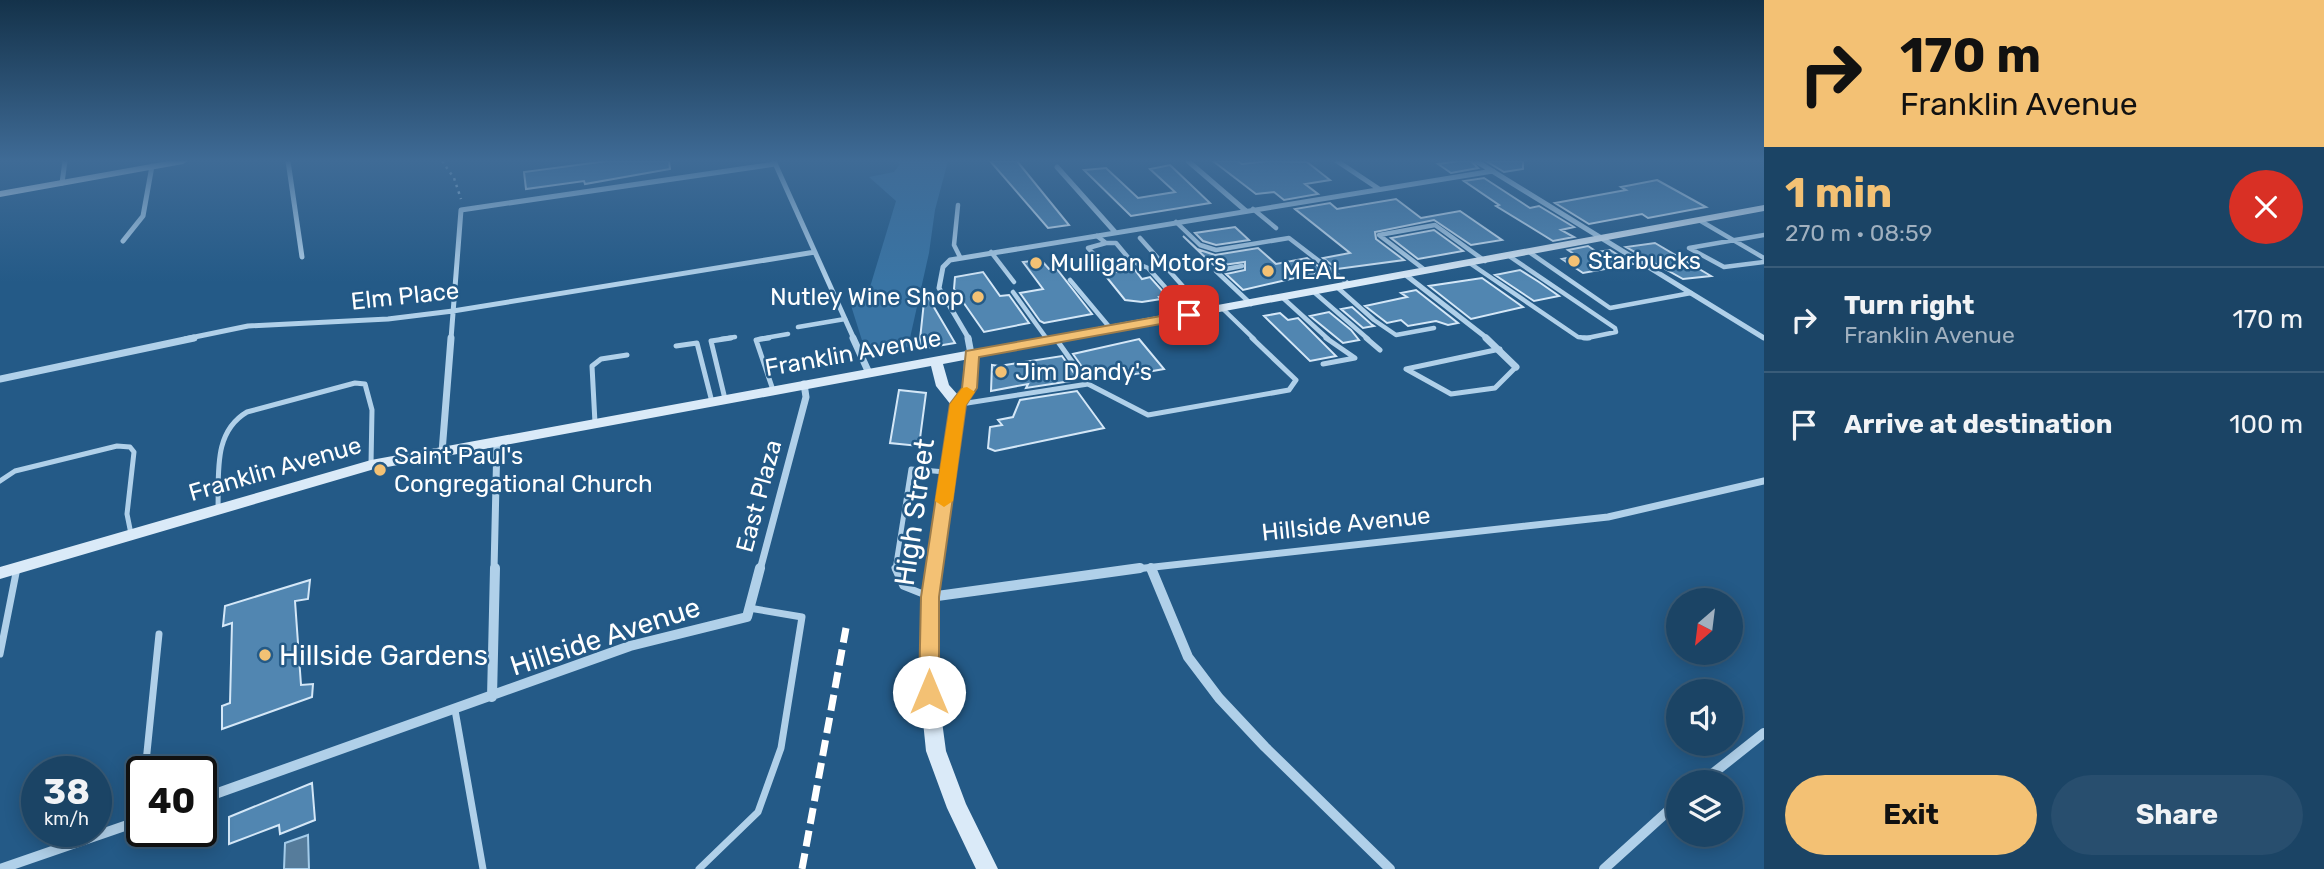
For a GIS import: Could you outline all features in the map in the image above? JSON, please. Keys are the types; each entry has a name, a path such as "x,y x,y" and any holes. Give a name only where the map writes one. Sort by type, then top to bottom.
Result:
{"main road":[{"name":"Franklin Avenue","path":"0,573 371,465 1315,293 1764,208"},
{"name":"High Street","path":"971,354 970,388 958,404 930,597 929,692 936,751 957,808 987,869"},
{"path":"936,361 943,386 958,404"}],"street":[{"path":"122,241 143,216 146,202"},
{"path":"294,202 302,257"},
{"path":"442,452 461,210 514,202"},
{"path":"792,202 869,373"},
{"path":"1088,202 1115,232"},
{"path":"1235,202 1246,211"},
{"path":"971,354 969,340 939,288 943,267 950,260 1301,202"},
{"path":"1543,202 1764,338"},
{"name":"Elm Place","path":"0,379 248,326 387,319 453,311 815,252"},
{"path":"1407,276 1500,349 1516,367"},
{"name":"East Plaza","path":"748,612 806,397 804,384"},
{"path":"492,697 497,441"},
{"name":"Hillside Avenue","path":"930,597 1150,566 1608,517 1764,481"},
{"path":"1150,566 1188,657 1219,698 1265,747 1390,869"},
{"name":"Hillside Avenue","path":"217,793 630,646 748,612"},
{"path":"1717,770 1764,733"},
{"path":"1604,869 1666,813"},
{"path":"0,869 126,822"}],"lane":[{"path":"958,205 954,246 960,257"},
{"path":"1254,209 1276,228"},
{"path":"1699,220 1764,260"},
{"path":"1176,222 1200,245 1216,250 1289,237 1352,286"},
{"path":"1427,272 1379,235 1435,225 1485,261"},
{"path":"1764,234 1689,248 1724,267 1764,260"},
{"path":"1096,235 1106,243"},
{"path":"1140,239 1188,292"},
{"path":"1106,267 1088,248 1116,243 1131,261 1147,268 1189,315"},
{"path":"992,252 1014,282"},
{"path":"1529,252 1610,308 1690,292"},
{"path":"1471,264 1578,337 1587,338 1616,332 1615,328 1509,256"},
{"path":"1147,268 1164,265"},
{"path":"1242,266 1216,271 1251,304"},
{"path":"1070,280 1111,329"},
{"path":"1338,288 1374,320 1396,335 1434,328"},
{"path":"1013,292 1088,384 1149,415 1289,390 1296,380 1223,309"},
{"path":"1315,293 1380,350"},
{"path":"1283,298 1329,340 1355,358 1324,364"},
{"path":"798,327 845,319"},
{"path":"773,390 756,340 788,334"},
{"path":"718,400 711,341 735,337"},
{"path":"676,346 698,343 718,400"},
{"path":"1500,349 1406,369 1451,394 1495,388 1516,367"},
{"path":"595,423 592,366 601,359 627,355"},
{"path":"218,508 223,441 227,427 233,419 247,412 355,383 365,384 371,406 371,465"},
{"path":"958,404 1088,384"},
{"path":"0,481 15,471 117,446 130,447 134,452 127,513 131,534"},
{"path":"930,597 909,592 899,584 895,570 911,469 948,473"},
{"path":"0,654 17,568"},
{"path":"699,869 758,812 781,748 802,617 748,612"},
{"path":"147,756 159,634"},
{"path":"455,710 484,869"}],"path":[{"path":"462,202 464,209"}],"shaded area":[{"path":"896,202 937,202 908,347 880,352 865,350 848,296 870,287"},
{"path":"308,835 309,869 284,869 285,843"}],"building":[{"path":"1025,202 1050,202 1069,225 1048,228"},
{"path":"1116,202 1210,203 1131,216"},
{"path":"1381,202 1399,202 1421,218 1460,211 1502,240 1471,245 1434,220 1375,232 1376,239 1404,260 1337,269 1323,258 1350,253 1295,209 1330,203 1337,209"},
{"path":"1494,202 1520,202 1530,208 1539,206 1574,227 1561,230 1574,237 1553,241 1496,206 1499,205"},
{"path":"1696,202 1706,207 1648,218 1642,214 1589,224 1555,203"},
{"path":"1235,227 1249,240 1216,245 1203,241 1195,233"},
{"path":"1434,230 1463,251 1418,259 1391,238"},
{"path":"1183,236 1197,249 1215,255 1258,248 1276,264 1307,258 1325,271 1243,290 1226,274 1245,270 1245,262 1216,266 1212,264"},
{"path":"1655,243 1711,276 1683,279 1626,247"},
{"path":"1588,246 1597,252 1610,250 1633,264 1583,273 1562,259 1577,256 1568,250"},
{"path":"1041,260 1049,269 1056,268 1092,314 1044,323 1040,321 1020,293 1043,289 1023,262"},
{"path":"1135,270 1142,279 1150,277 1166,295 1159,297 1161,299 1142,302 1125,300 1104,274"},
{"path":"1520,270 1559,296 1534,301 1495,275"},
{"name":"Nutley Wine Shop","path":"983,272 1000,296 1009,295 1029,323 984,332 954,289 955,277"},
{"path":"1482,278 1523,307 1471,319 1429,286"},
{"path":"1416,290 1458,323 1448,325 1436,321 1408,326 1401,320 1387,323 1365,306 1407,297 1401,293"},
{"path":"925,292 955,343 919,349"},
{"path":"1352,307 1374,326 1363,328 1341,309"},
{"path":"1329,312 1359,340 1343,343 1310,316"},
{"path":"1280,313 1288,320 1298,318 1336,356 1310,361 1264,316"},
{"path":"1139,339 1164,369 1130,375 1123,367 1087,374 1073,354"},
{"path":"1062,356 1076,376 1068,378 1071,381 1026,388 1028,384 991,391 992,365"},
{"path":"899,390 926,393 919,446 890,443"},
{"path":"1077,391 1104,428 995,451 988,448 990,427 1002,425 998,420 1013,417 1020,400"},
{"name":"Hillside Gardens","path":"310,580 308,599 295,601 301,685 313,684 312,697 222,729 222,706 230,703 232,623 223,626 225,606"},
{"path":"312,783 315,820 280,834 279,825 229,844 229,817"}],"railway":[{"path":"802,869 846,628"}],"slow traffic":[{"path":"944,501 958,404 967,392"}],"place":[{"name":"Starbucks","path":"1574,261"},
{"name":"Mulligan Motors","path":"1036,263"},
{"name":"MEAL","path":"1268,271"},
{"name":"Nutley Wine Shop","path":"978,297"},
{"name":"Jim Dandy's","path":"1001,372"},
{"name":"Saint Paul's Congregational Church","path":"380,470"},
{"name":"Hillside Gardens","path":"265,655"}],"route":[{"path":"929,692 930,597 958,404 970,388 971,354 1189,315"}]}
